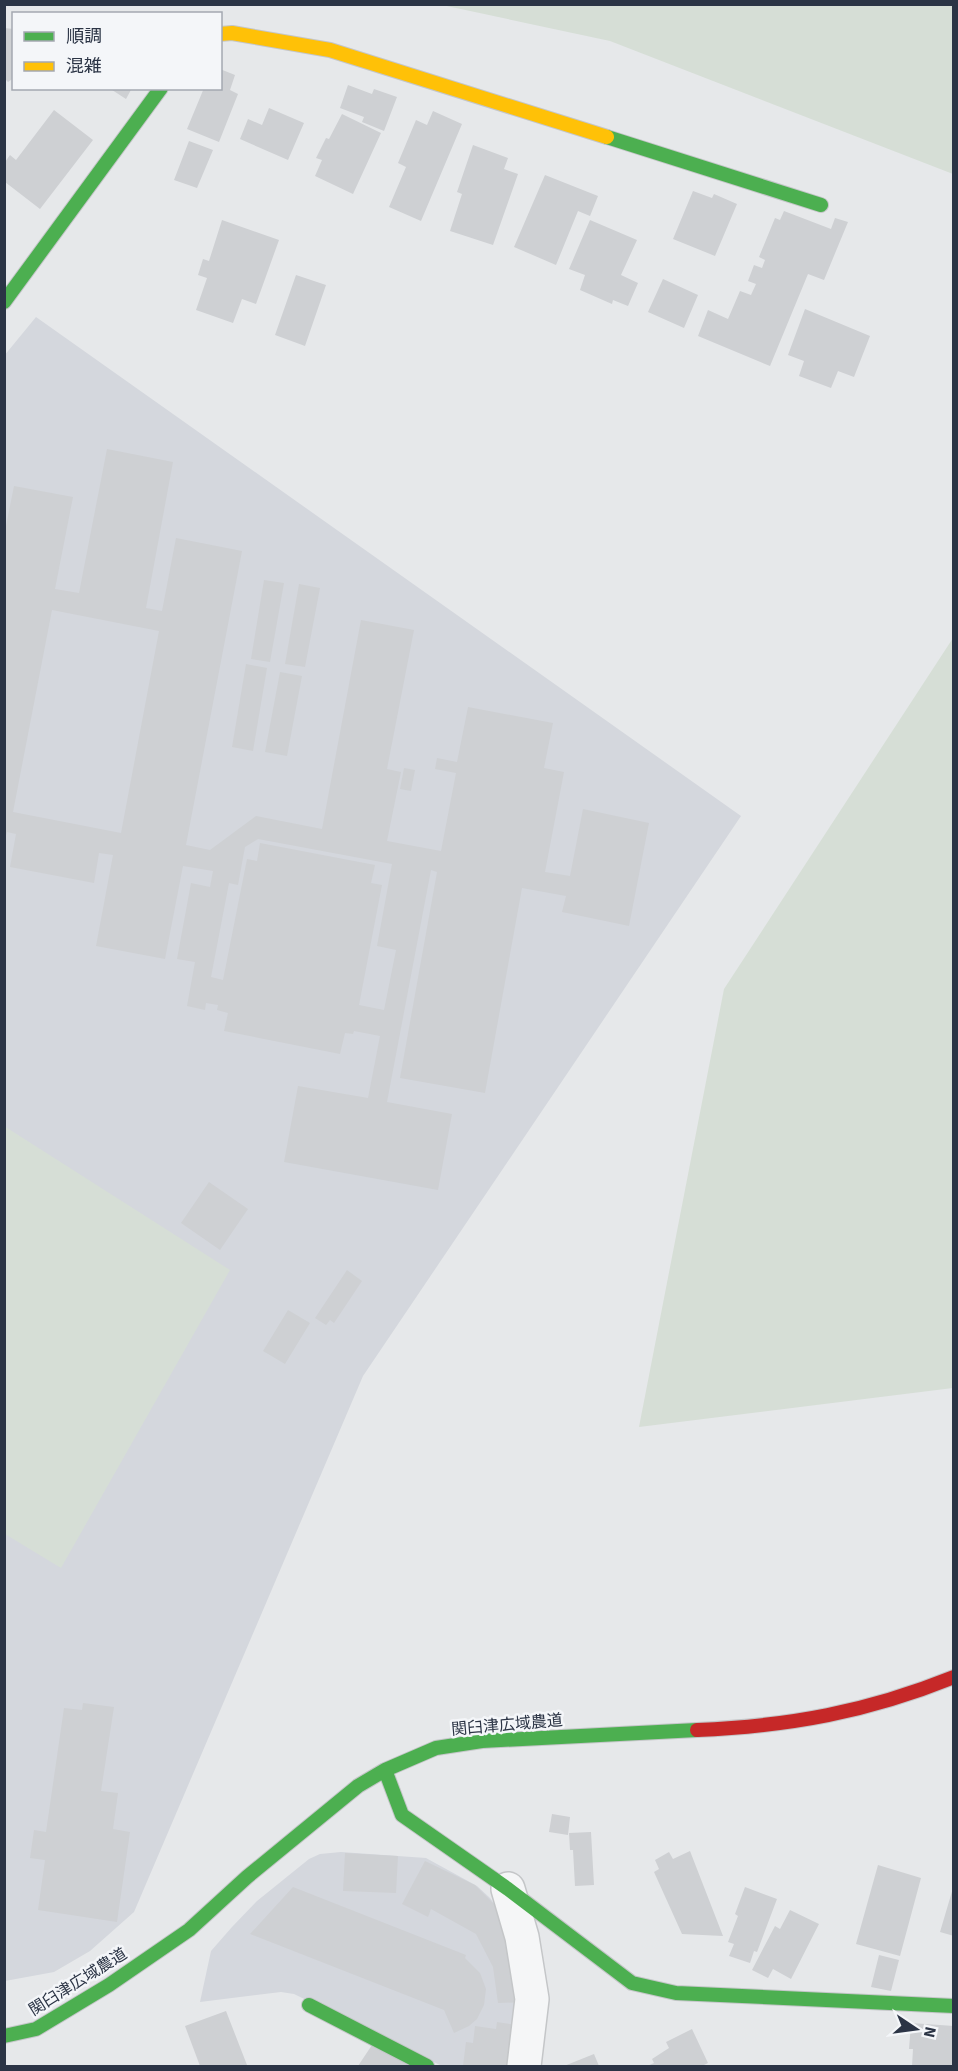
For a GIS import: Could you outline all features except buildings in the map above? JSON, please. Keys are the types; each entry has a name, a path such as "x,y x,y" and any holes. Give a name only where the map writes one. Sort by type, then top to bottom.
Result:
{"street":[{"path":"222,34 232,33 330,50 821,205"},
{"path":"4,302 159,90"},
{"name":"関臼津広域農道","path":"4,2036 36,2029 109,1985 189,1930 247,1877 358,1786 385,1770 436,1748 482,1741 775,1725 832,1717 878,1706 954,1677"},
{"path":"385,1770 402,1815 508,1889 632,1983 676,1993 954,2006"},
{"path":"508,1889 522,1937 532,1999 524,2067"},
{"path":"309,2005 426,2067"}],"shaded area":[{"path":"442,5 953,5 953,174 610,41"},
{"path":"36,317 741,816 363,1376 134,1912 90,1951 54,1972 5,1981 4,356"},
{"path":"953,638 953,1388 639,1427 724,989"},
{"path":"4,1126 230,1270 61,1568 5,1534"},
{"path":"341,1852 426,1858 477,1886 490,1898 510,1925 519,2066 442,2066 294,1994 281,1992 200,2002 211,1951 232,1927 257,1901 309,1859 320,1854"}],"traffic: fast":[{"path":"4,302 160,90"},
{"path":"607,137 821,205"},
{"path":"4,2036 36,2029 109,1985 189,1930 247,1877 358,1786 385,1770 436,1748 482,1741 697,1730"},
{"path":"385,1770 402,1815 508,1889 632,1983 676,1993 954,2006"},
{"path":"309,2005 427,2066"}],"traffic: slow":[{"path":"222,34 232,33 330,50 607,137"}],"traffic: jam":[{"path":"697,1730 764,1725 828,1715 890,1699 954,1677"}]}
